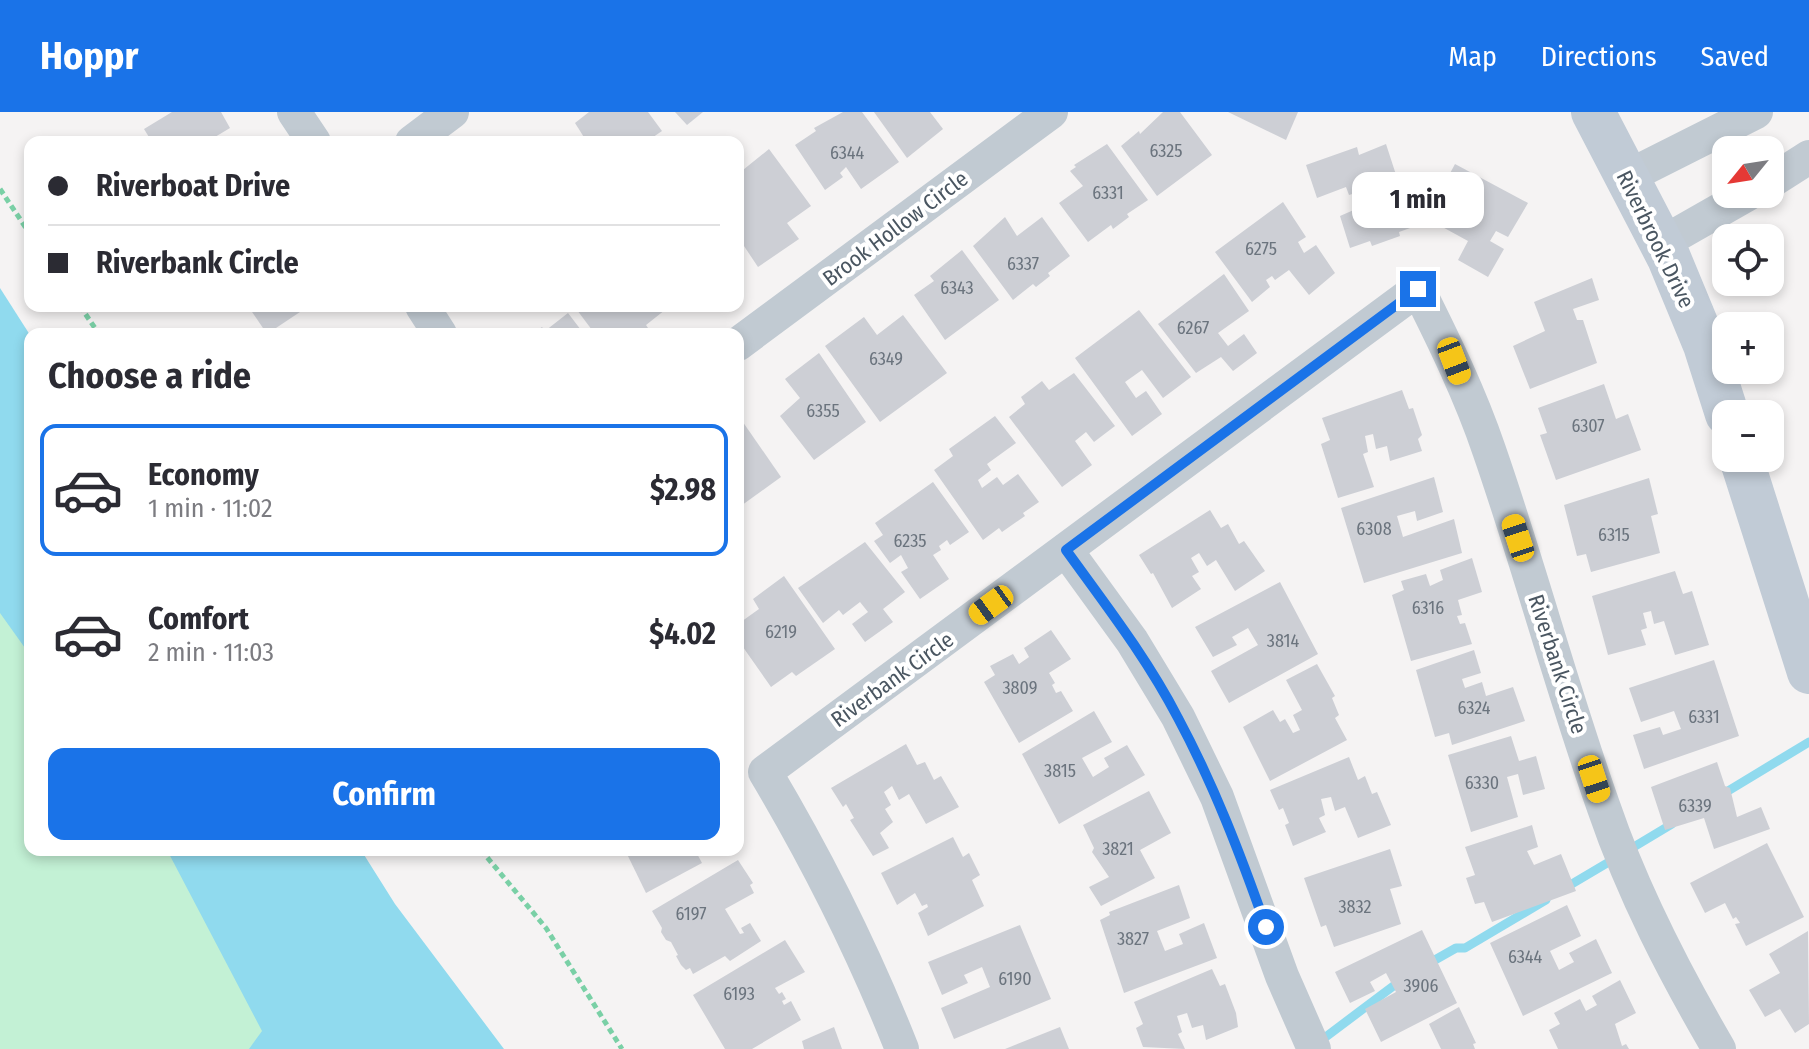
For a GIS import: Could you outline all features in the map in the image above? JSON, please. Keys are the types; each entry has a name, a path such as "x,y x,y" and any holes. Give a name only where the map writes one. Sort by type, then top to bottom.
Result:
{"street":[{"path":"294,112 310,136"},
{"path":"420,136 452,112"},
{"name":"Brook Hollow Circle","path":"744,340 1051,112"},
{"name":"Riverbrook Drive","path":"1593,112 1662,243 1705,345 1723,400"},
{"path":"1627,177 1756,112"},
{"path":"1784,173 1809,157"},
{"path":"1662,243 1723,208"},
{"name":"Riverbank Circle","path":"902,1049 837,902 765,772 1418,289 1454,361 1489,448 1609,823 1682,986 1719,1049"},
{"path":"1745,472 1809,672"},
{"path":"1066,550 1132,641 1178,717 1217,797 1282,976 1314,1049"}],"path":[{"path":"0,189 24,225"},
{"path":"486,856 546,928 622,1049"}],"green space":[{"path":"0,561 24,595 24,856 210,856 307,1049 0,1049"}],"water":[{"path":"0,288 26,328 24,647 0,613"},
{"path":"170,856 365,856 395,904 504,1049 249,1049 262,1031"}],"building":[{"path":"172,112 221,112 230,128 217,136 148,136 144,129"},
{"path":"589,112 648,112 662,131 655,136 583,136 575,123"},
{"path":"675,112 703,112 687,125"},
{"path":"843,112 862,112 899,162 861,189 846,167 840,173 843,177 825,190 795,145 816,131 814,128"},
{"path":"874,112 930,112 943,129 907,158"},
{"path":"1163,112 1180,112 1212,155 1157,196 1121,146 1139,131 1140,134"},
{"path":"1228,112 1298,112 1286,140"},
{"path":"1107,144 1148,200 1127,214 1129,217 1113,229 1111,225 1088,242 1059,203 1083,186 1070,171 1076,167 1074,165"},
{"path":"1386,144 1413,227 1399,232 1400,236 1372,246 1370,241 1350,248 1340,216 1356,209 1354,204 1368,198 1365,190 1349,195 1346,187 1317,198 1306,165 1357,147 1359,155"},
{"path":"769,149 811,206 787,223 799,239 758,267 744,246 744,169"},
{"path":"1455,164 1528,203 1508,237 1496,231 1490,241 1504,249 1488,277 1458,260 1468,241 1426,218"},
{"path":"1283,202 1306,237 1298,242 1304,253 1316,245 1335,273 1309,295 1289,270 1275,280 1272,276 1266,280 1270,287 1252,302 1215,252"},
{"path":"1005,217 1017,236 1042,217 1070,256 1036,287 1033,284 1013,300 973,246"},
{"path":"962,250 999,300 945,340 914,295 934,281 930,276"},
{"path":"1224,274 1249,311 1218,333 1228,346 1244,334 1257,353 1233,371 1221,357 1196,373 1158,324"},
{"path":"1592,278 1599,300 1573,309 1577,320 1583,320 1597,363 1530,389 1513,346 1545,331 1534,302"},
{"path":"1139,310 1191,377 1163,398 1142,370 1125,382 1136,398 1146,391 1162,414 1132,436 1075,358"},
{"path":"252,312 300,312 276,328 263,328"},
{"path":"578,312 662,312 646,325 648,328 590,328"},
{"path":"568,313 579,328 549,328"},
{"path":"903,315 947,373 880,422 825,346 864,317 877,335"},
{"path":"819,353 866,422 814,460 780,416 800,398 785,379"},
{"path":"1074,373 1115,426 1094,442 1086,432 1075,441 1092,465 1062,487 1009,417 1025,404 1021,397 1042,381 1049,390"},
{"path":"1604,384 1616,419 1628,414 1641,450 1556,480 1540,435 1547,433 1538,408"},
{"path":"1402,390 1409,409 1413,408 1422,435 1418,439 1422,451 1390,461 1387,446 1376,449 1373,434 1365,436 1368,452 1363,454 1374,487 1338,498 1321,444 1330,440 1322,418"},
{"path":"995,416 1016,443 987,464 991,470 978,480 982,488 997,477 1003,485 1018,474 1039,502 1002,532 999,528 983,540 934,470 953,456 949,449"},
{"path":"744,424 781,477 744,504"},
{"path":"1434,477 1443,512 1417,521 1415,511 1397,516 1403,537 1454,519 1462,553 1364,583 1341,508"},
{"path":"1649,478 1658,514 1651,516 1660,553 1591,572 1586,554 1577,556 1564,505"},
{"path":"933,482 969,532 950,545 947,540 939,546 941,550 933,555 949,579 920,599 901,572 908,568 901,555 890,563 874,541 883,535 875,523"},
{"path":"1210,510 1221,528 1228,524 1239,544 1244,541 1265,571 1235,591 1216,560 1207,566 1199,553 1191,558 1199,572 1192,576 1201,589 1172,608 1139,555"},
{"path":"865,542 905,592 883,609 893,622 865,642 852,624 868,612 860,602 843,615 839,610 823,623 798,588"},
{"path":"1472,558 1482,592 1458,600 1462,615 1457,616 1460,624 1465,623 1472,644 1411,661 1392,595 1404,590 1401,581 1426,574 1430,586 1443,580 1440,570"},
{"path":"1675,571 1683,594 1692,591 1709,645 1675,655 1664,621 1654,624 1651,611 1643,613 1647,628 1641,630 1646,645 1608,655 1592,596"},
{"path":"784,576 835,649 796,676 792,672 771,687 744,649 744,620 759,609 753,599"},
{"path":"1280,582 1318,654 1229,703 1211,671 1258,645 1248,628 1232,637 1237,645 1213,657 1195,627"},
{"path":"1051,630 1071,659 1049,673 1055,683 1052,685 1056,693 1061,691 1073,711 1019,743 984,682 995,675 990,666 1013,654 1019,664 1029,657 1024,648"},
{"path":"1474,650 1481,673 1462,679 1465,688 1482,682 1486,696 1513,687 1525,721 1452,745 1449,733 1435,737 1416,670"},
{"path":"1714,660 1739,736 1644,769 1633,735 1660,727 1663,735 1681,729 1674,711 1641,722 1629,688"},
{"path":"1317,664 1335,696 1332,698 1339,715 1335,718 1347,740 1270,781 1243,727 1273,710 1280,722 1285,719 1293,733 1300,730 1293,715 1302,710 1286,680"},
{"path":"1094,711 1112,742 1082,758 1093,777 1109,767 1104,758 1127,745 1145,775 1059,824 1022,754"},
{"path":"1511,736 1519,761 1536,756 1545,789 1523,795 1518,774 1507,777 1518,817 1471,832 1448,755"},
{"path":"906,744 917,765 925,762 934,780 941,776 959,807 926,824 909,794 899,800 892,786 884,792 891,805 885,809 893,822 880,833 889,848 873,856 850,820 854,818 846,804 843,807 831,788"},
{"path":"1349,757 1358,780 1365,776 1372,794 1377,792 1391,825 1358,838 1345,807 1335,811 1331,797 1321,799 1325,815 1319,818 1326,832 1293,846 1283,808 1279,810 1270,790"},
{"path":"1717,762 1725,786 1730,788 1737,817 1761,807 1770,829 1714,849 1704,818 1665,830 1651,787"},
{"path":"1149,791 1171,833 1140,850 1155,878 1101,906 1089,887 1109,877 1092,852 1094,848 1083,825"},
{"path":"1532,825 1538,847 1527,851 1534,865 1561,854 1576,891 1492,922 1484,902 1475,904 1466,878 1475,875 1465,847"},
{"path":"953,837 963,857 969,853 980,875 972,880 984,906 928,936 918,913 928,907 927,904 922,906 915,893 897,905 881,873"},
{"path":"1767,843 1804,917 1746,946 1735,924 1740,923 1736,917 1733,919 1725,903 1705,913 1690,883"},
{"path":"1390,849 1402,886 1390,889 1401,924 1334,947 1326,925 1321,927 1304,878"},
{"path":"628,856 698,856 702,863 646,893"},
{"path":"738,860 753,883 750,885 754,893 725,909 740,934 744,933 741,928 750,923 761,941 730,961 725,956 693,974 690,968 686,970 681,965 652,911"},
{"path":"1179,885 1190,918 1157,931 1165,951 1183,944 1179,934 1204,923 1217,958 1124,993 1100,920 1110,915 1109,912"},
{"path":"1567,905 1581,936 1550,951 1559,970 1574,962 1569,953 1596,939 1612,973 1523,1016 1490,943"},
{"path":"1020,925 1051,999 954,1039 941,1008 990,987 982,967 964,975 968,983 942,995 928,962"},
{"path":"1422,930 1457,1003 1381,1042 1365,1009 1396,992 1386,973 1370,982 1375,991 1350,1003 1335,972"},
{"path":"1808,931 1809,1024 1795,1033 1780,1009 1765,1017 1749,990 1780,973 1769,954"},
{"path":"785,940 805,972 775,988 786,999 782,1001 784,1005 791,1001 801,1020 752,1049 725,1049 693,995"},
{"path":"1212,969 1220,986 1225,984 1238,1027 1206,1040 1203,1025 1192,1028 1187,1013 1177,1016 1182,1032 1178,1034 1185,1049 1143,1047 1136,1028 1143,1024 1134,1002"},
{"path":"1620,980 1636,1013 1615,1024 1622,1046 1626,1044 1629,1049 1558,1049 1549,1030 1560,1024 1554,1013 1580,999 1586,1011 1597,1005 1592,996"},
{"path":"1459,1007 1476,1043 1473,1044 1475,1049 1441,1049 1429,1024"},
{"path":"834,1027 842,1049 804,1049 802,1041"},
{"path":"1060,1027 1069,1049 1005,1049"}],"waterway":[{"path":"1723,794 1809,742"},
{"path":"1627,851 1672,824"},
{"path":"1565,888 1614,859"},
{"path":"1426,965 1456,948 1465,948 1546,900"},
{"path":"1319,1042 1400,981"}],"route":[{"path":"1266,927 1217,797 1178,717 1132,641 1066,550 1418,289"}]}
